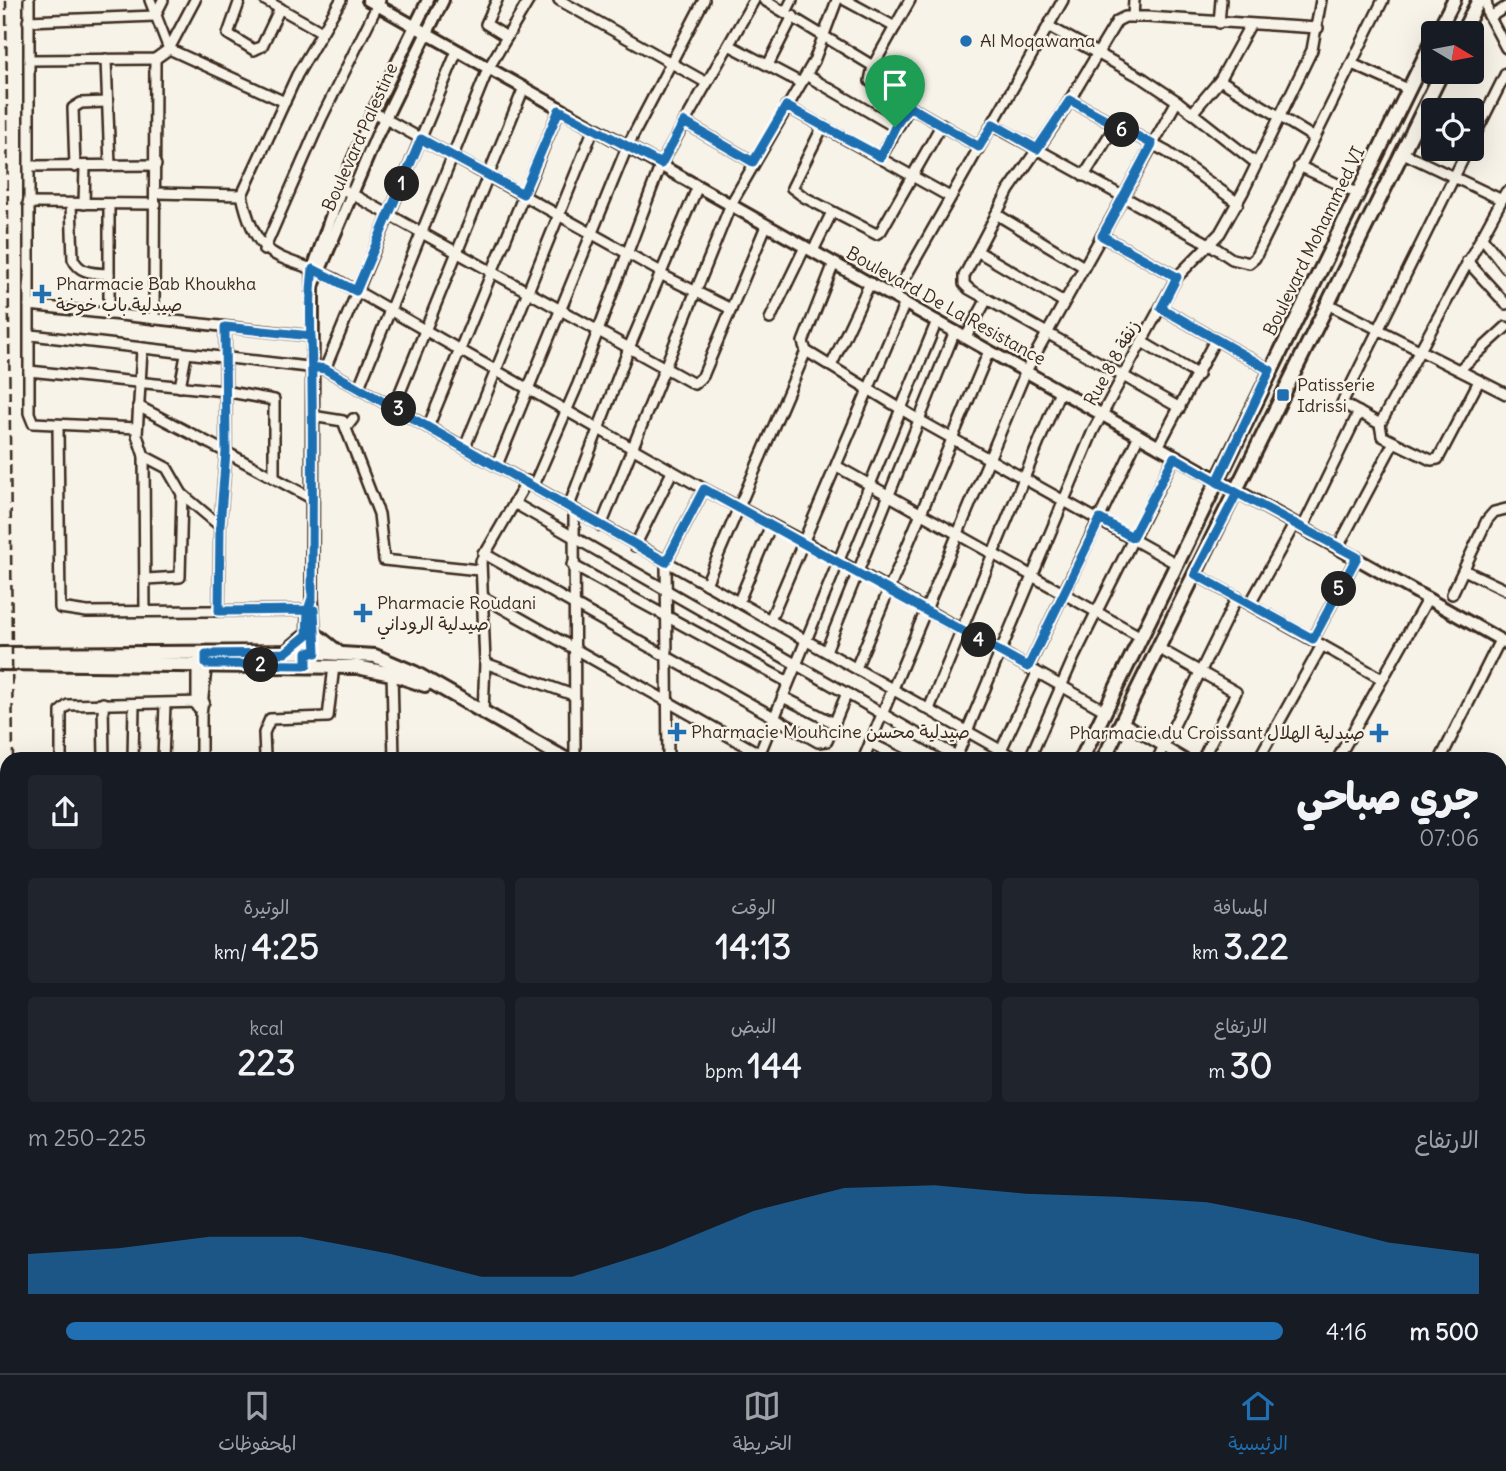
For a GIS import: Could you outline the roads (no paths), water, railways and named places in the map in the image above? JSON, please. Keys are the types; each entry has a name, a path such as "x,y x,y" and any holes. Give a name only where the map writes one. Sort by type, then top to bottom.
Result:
{"main road":[{"path":"1443,21 1454,0"},
{"path":"1468,21 1479,1"},
{"name":"Boulevard Mohammed VI","path":"1085,752 1421,64"},
{"path":"1107,752 1237,493 1436,84"},
{"path":"285,653 311,634 340,654"},
{"path":"0,654 202,659 285,653 334,666 393,668"},
{"path":"0,663 311,659 340,654 375,656 393,668 448,693 553,752"}],"street":[{"path":"29,0 31,421 37,425 58,427 138,428"},
{"path":"150,0 169,49 285,102"},
{"path":"156,16 163,0"},
{"path":"29,60 155,59 169,49 195,0"},
{"path":"240,0 228,34 254,50 262,46 280,8"},
{"path":"265,0 322,32"},
{"path":"341,0 285,102 242,195 258,241 264,250 280,259 317,270 392,310 672,472 837,560 1104,710"},
{"name":"Boulevard Palestine","path":"311,659 312,289 341,188 373,112 428,0"},
{"name":"Boulevard Palestine","path":"317,270 384,119 443,0"},
{"path":"497,0 486,24 507,37"},
{"path":"359,387 488,69 528,0"},
{"path":"559,0 707,83"},
{"path":"497,465 530,390 627,147 704,0"},
{"path":"483,713 485,663 483,597 479,570 483,553 514,503 531,483 567,411 661,164 754,0"},
{"path":"764,0 873,66"},
{"path":"768,65 790,14 792,0"},
{"path":"601,526 698,292 731,204 803,79 825,36 837,0"},
{"path":"845,0 895,27"},
{"path":"910,0 873,66 872,84 979,147"},
{"path":"894,298 1063,0"},
{"path":"1133,17 1134,0"},
{"path":"1219,23 1222,0"},
{"name":"Rue 8 8 زنقة","path":"960,752 999,651 1101,414 1177,277 1189,261 1211,244 1238,203 1312,50 1321,0"},
{"path":"993,124 1211,244 1240,263 1253,261 1383,0"},
{"path":"1479,1 1505,45"},
{"path":"264,250 375,2"},
{"name":"Boulevard De La Resistance","path":"375,2 523,90 661,164 1217,482 1357,557 1503,641"},
{"path":"1489,15 1506,7"},
{"path":"29,21 156,16"},
{"path":"1180,408 987,299 964,284 964,275 996,214 1070,100 1117,21 1133,17 1318,28"},
{"path":"1193,112 1220,80 1250,25"},
{"path":"1048,26 1177,101 1256,163"},
{"path":"729,45 803,79 895,127"},
{"path":"325,369 457,51"},
{"path":"106,59 110,166"},
{"path":"154,318 155,59"},
{"path":"1352,64 1408,89"},
{"path":"1484,117 1506,73"},
{"path":"1220,80 1313,137"},
{"path":"394,407 523,90"},
{"path":"1070,100 1152,144 1238,203"},
{"path":"866,752 1026,371 1177,101"},
{"path":"84,204 73,108 81,103 106,102"},
{"path":"786,106 950,197"},
{"path":"881,157 895,127 909,106"},
{"path":"428,426 559,110"},
{"path":"373,112 559,213 660,273 732,309"},
{"path":"684,122 753,162"},
{"path":"823,126 792,188 869,232 878,233 942,124"},
{"path":"1084,176 1115,126"},
{"path":"465,447 594,128"},
{"path":"1401,152 1503,195 1380,424 1382,436 1425,457 1438,460 1479,381"},
{"path":"1380,424 1342,403 1462,161"},
{"path":"29,166 156,165"},
{"path":"1299,166 1357,193"},
{"path":"575,752 571,507 629,348 698,186"},
{"path":"341,188 597,329 687,383 698,384 766,226"},
{"path":"156,193 242,195"},
{"path":"28,203 156,204"},
{"path":"71,204 73,259 76,267 88,272 109,274"},
{"path":"109,204 110,314"},
{"path":"770,319 832,212"},
{"path":"996,214 1084,267"},
{"path":"1102,236 1177,277"},
{"path":"1481,236 1506,268"},
{"path":"258,241 270,237"},
{"path":"977,251 1064,302"},
{"path":"1467,261 1506,304"},
{"path":"834,263 803,342 806,351 919,419 1177,564"},
{"path":"831,366 870,283"},
{"path":"966,337 987,299"},
{"path":"771,618 838,467 905,303"},
{"path":"1328,304 1506,393"},
{"path":"29,305 311,336"},
{"path":"1161,308 1270,370"},
{"path":"760,752 937,321"},
{"path":"219,611 220,526 226,452 225,327"},
{"path":"1459,370 1506,327"},
{"path":"826,651 955,331"},
{"path":"31,334 142,350 325,369 531,483 635,546 771,618 1004,752"},
{"path":"1158,447 1215,340"},
{"path":"1142,342 1198,375"},
{"path":"142,350 138,428 144,456 145,611"},
{"path":"706,584 806,351"},
{"path":"856,668 989,351"},
{"path":"180,387 186,355"},
{"path":"29,371 224,391 275,401 274,476"},
{"path":"929,709 1060,391"},
{"path":"138,406 313,499"},
{"path":"1250,604 1299,525 1359,412"},
{"path":"312,416 343,421 379,514 384,560 479,570"},
{"path":"346,428 353,419"},
{"path":"58,427 60,608 87,612 311,610"},
{"path":"1001,750 1064,592 1139,435"},
{"path":"1338,547 1394,442"},
{"path":"144,456 167,468 182,495 220,526"},
{"path":"1032,752 1060,686 1174,457"},
{"path":"838,467 1141,637"},
{"path":"635,546 672,472"},
{"path":"667,752 666,562 704,489"},
{"path":"146,579 180,577 182,495"},
{"path":"514,503 948,752"},
{"path":"1452,594 1487,520 1494,512 1506,509"},
{"path":"739,601 771,525"},
{"path":"483,553 821,743 827,741 847,693"},
{"path":"1262,752 1357,557"},
{"path":"572,565 788,682"},
{"path":"1464,570 1506,590"},
{"path":"1195,574 1382,678"},
{"path":"483,597 666,699 752,752"},
{"path":"1161,752 1237,597"},
{"path":"1341,752 1428,598"},
{"path":"1444,752 1503,641"},
{"path":"1157,648 1236,692 1206,752"},
{"path":"201,752 202,659"},
{"path":"485,663 573,695"},
{"path":"265,752 264,733 270,719 328,717 334,666"},
{"path":"393,668 394,752"},
{"path":"783,696 834,723"},
{"path":"61,752 60,718 63,707 103,703 200,702"},
{"path":"103,703 104,752"},
{"path":"133,752 134,704"},
{"path":"163,752 165,704"},
{"path":"1121,721 1172,752"},
{"path":"870,743 889,752"}],"railway":[{"path":"6,0 13,752"}],"place":[{"name":"Al Moqawama","path":"966,41"},
{"name":"Pharmacie Bab Khoukha صيدلية باب خوخة","path":"42,294"},
{"name":"Patisserie Idrissi","path":"1283,395"},
{"name":"Pharmacie Roudani صيدلية الروداني","path":"363,613"},
{"name":"Pharmacie Mouhcine صيدلية محسن","path":"677,732"},
{"name":"Pharmacie du Croissant صيدلية الهلال","path":"1379,733"}]}
